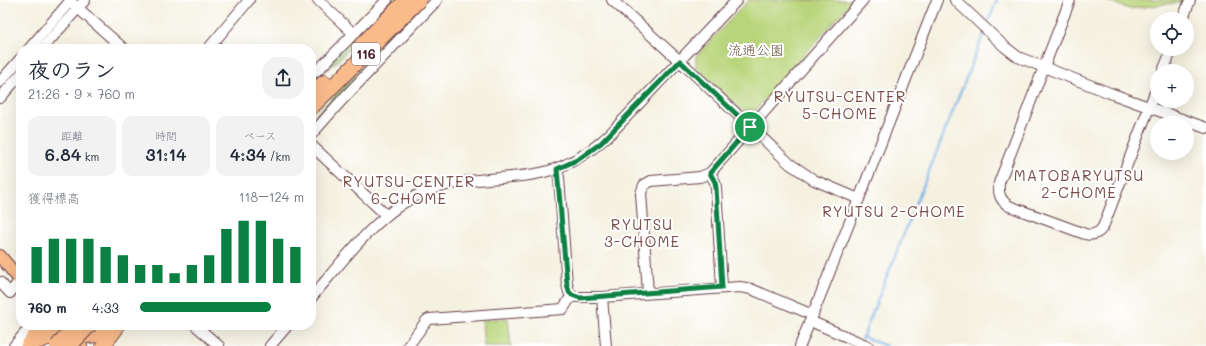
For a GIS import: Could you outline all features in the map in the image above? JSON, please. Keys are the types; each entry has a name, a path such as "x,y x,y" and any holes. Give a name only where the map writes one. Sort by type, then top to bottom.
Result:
{"highway":[{"name":"116","path":"316,101 328,85 406,0"},
{"name":"116","path":"328,85 419,0"},
{"path":"316,91 328,85"},
{"path":"316,103 328,85"},
{"path":"28,341 39,330"},
{"path":"57,346 75,338 84,330"},
{"path":"28,341 48,338 75,338 99,335 107,330"},
{"path":"103,346 115,330"}],"main road":[{"path":"0,256 16,276"},
{"path":"67,330 75,338"}],"street":[{"path":"33,44 71,0 81,4 119,44"},
{"path":"212,44 249,0"},
{"path":"318,0 354,34"},
{"path":"316,71 387,0"},
{"path":"316,129 437,0"},
{"path":"612,0 797,170 823,184 859,199"},
{"path":"316,292 386,215 412,198 430,190 451,184 530,175 557,169 579,159 601,143 737,0"},
{"path":"648,293 641,194 644,185 651,181 700,178 710,173 863,0"},
{"path":"800,346 937,0"},
{"path":"955,0 1018,57 1206,128"},
{"path":"1070,0 999,183 998,190 1003,202 1009,206 1085,234 1090,235 1100,231 1103,227 1149,107"},
{"path":"1186,12 1190,0"},
{"path":"46,44 81,4"},
{"path":"0,82 16,64"},
{"path":"0,98 16,80"},
{"path":"316,150 386,215"},
{"path":"557,169 567,284 569,292 572,295 580,298 602,297 722,287 740,287 751,289 856,342 868,346"},
{"path":"710,173 715,182 716,188 722,287"},
{"path":"0,282 10,293 16,286"},
{"path":"408,346 429,319 563,309 572,295"},
{"path":"602,297 606,346"},
{"path":"201,330 219,346"},
{"path":"270,346 284,330"},
{"path":"14,346 28,341"}],"green space":[{"path":"392,0 398,0 337,62 316,78 316,73 366,27"},
{"path":"427,0 433,0 316,125 316,115"},
{"name":"流通公園","path":"749,0 853,0 754,112 744,113 696,68 696,56"},
{"path":"1105,0 1183,0 1182,2 1129,9"},
{"path":"508,318 511,346 484,346 482,320"}],"waterway":[{"path":"987,25 997,0"},
{"path":"862,339 984,33"},
{"path":"863,337 886,346"}],"district":[{"name":"RYUTSU-CENTER 5-CHOME","path":"840,106"},
{"name":"MATOBARYUTSU 2-CHOME","path":"1079,184"},
{"name":"RYUTSU-CENTER 6-CHOME","path":"409,190"},
{"name":"RYUTSU 2-CHOME","path":"894,212"},
{"name":"RYUTSU 3-CHOME","path":"642,234"}],"route":[{"path":"680,61 750,127 710,173 715,182 716,188 722,287 584,298 575,298 569,292 567,288 557,169 579,159 612,134 680,61"}]}
